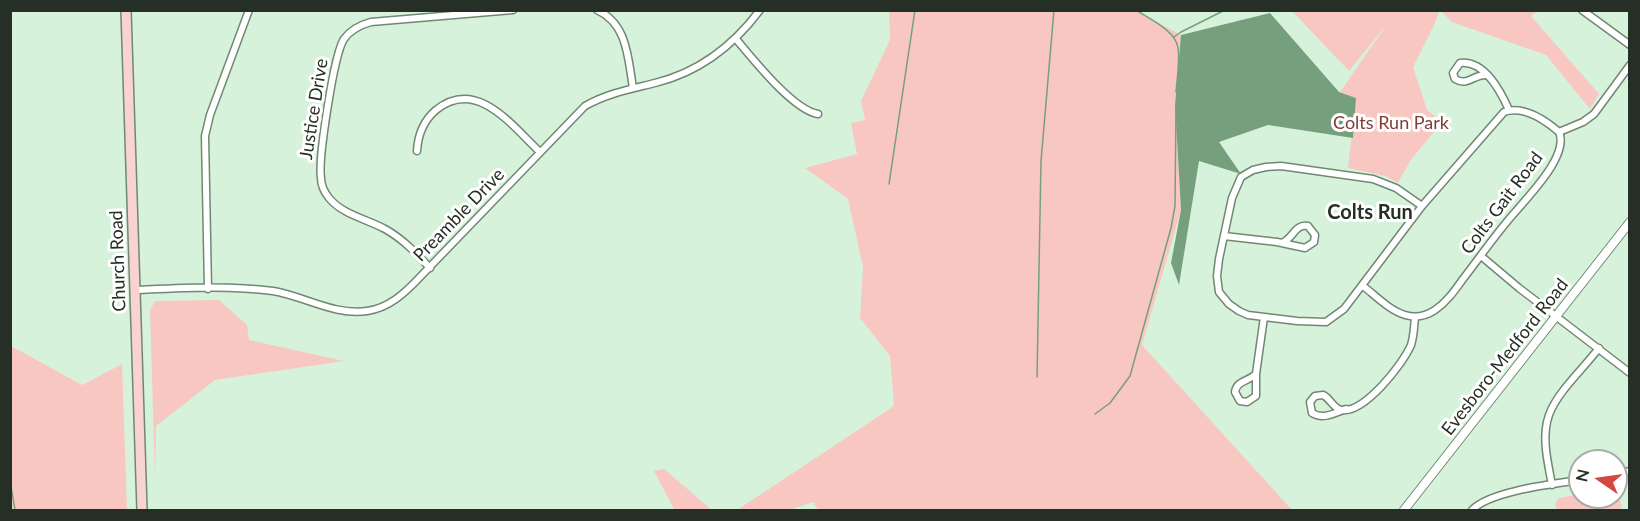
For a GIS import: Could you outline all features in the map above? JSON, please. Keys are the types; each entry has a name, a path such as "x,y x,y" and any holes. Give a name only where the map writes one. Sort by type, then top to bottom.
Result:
{"main road":[{"name":"Church Road","path":"126,10 142,510"}],"street":[{"path":"208,289 205,136 210,115 249,10"},
{"name":"Justice Drive","path":"430,268 406,244 391,233 336,206 326,194 320,170 340,46 349,33 371,22 441,13 513,10"},
{"path":"597,10 610,18 620,31 633,88"},
{"name":"Preamble Drive","path":"135,290 242,289 276,292 340,310 364,312 386,306 430,268 585,106 604,96 688,72 717,55 736,39 760,10"},
{"path":"1582,10 1629,45"},
{"path":"736,39 801,108 818,114"},
{"path":"1486,75 1478,75 1462,83 1455,79 1453,73 1457,65 1464,63 1472,65 1486,75 1499,89 1509,110"},
{"path":"1422,206 1396,188 1379,181 1281,166 1266,167 1247,173 1237,183 1232,198 1218,268 1219,292 1229,304 1239,311 1264,317 1316,323 1326,322 1344,309 1364,286 1422,206 1502,114 1509,110 1533,114 1559,132 1583,122 1594,114 1629,65"},
{"path":"417,151 421,128 429,116 447,103 463,99 479,101 494,108 540,152"},
{"name":"Colts Gait Road","path":"1415,317 1427,314 1442,305 1550,169 1562,139 1559,132"},
{"name":"Evesboro-Medford Road","path":"1404,510 1629,222"},
{"path":"1224,236 1305,248 1312,245 1316,235 1308,226 1301,226 1295,230 1290,239 1282,243"},
{"path":"1481,256 1629,373"},
{"path":"1347,410 1336,408 1323,395 1315,396 1310,402 1310,409 1318,416 1325,416 1347,410 1360,404 1374,393 1398,365 1411,344 1415,317 1396,312 1364,286"},
{"path":"1256,374 1251,380 1242,381 1237,385 1235,395 1240,401 1251,401 1256,396 1256,374 1264,317"},
{"path":"1552,485 1546,449 1546,429 1549,416 1569,384 1599,348"},
{"path":"1472,510 1489,498 1568,482"}],"green space":[{"path":"889,11 1137,11 1181,35 1175,105 1181,210 1142,345 1292,510 818,510 813,502 790,510 737,510 894,406 890,356 860,318 863,267 848,199 805,168 857,154 851,123 865,120 861,101 890,40"},
{"name":"Colts Run Park","path":"1292,11 1439,11 1413,67 1427,110 1442,122 1410,161 1398,183 1385,176 1348,168 1356,98 1340,92 1387,24 1349,71"},
{"path":"1441,11 1537,11 1531,16 1599,94 1590,109 1546,55 1452,22"},
{"path":"219,300 247,325 249,340 344,361 215,380 156,426 155,478 150,310 155,301"},
{"path":"11,346 82,385 122,364 127,510 11,510"},
{"path":"664,469 712,510 674,509 654,471"},
{"path":"1568,496 1568,509 1622,510 1557,510 1555,504 1559,498"}],"shaded area":[{"path":"1270,13 1339,92 1356,98 1353,138 1268,125 1219,142 1241,174 1199,161 1179,285 1171,263 1181,210 1175,105 1181,35"}],"waterway":[{"path":"889,184 915,10"},
{"path":"1037,377 1041,161 1054,10"},
{"path":"1136,10 1162,26 1176,42 1179,59 1176,92"},
{"path":"1174,37 1225,10"},
{"path":"1095,414 1110,403 1130,376 1171,228 1175,206 1176,108"},
{"path":"10,480 15,510"}],"district":[{"name":"Colts Run","path":"1370,213"}]}
